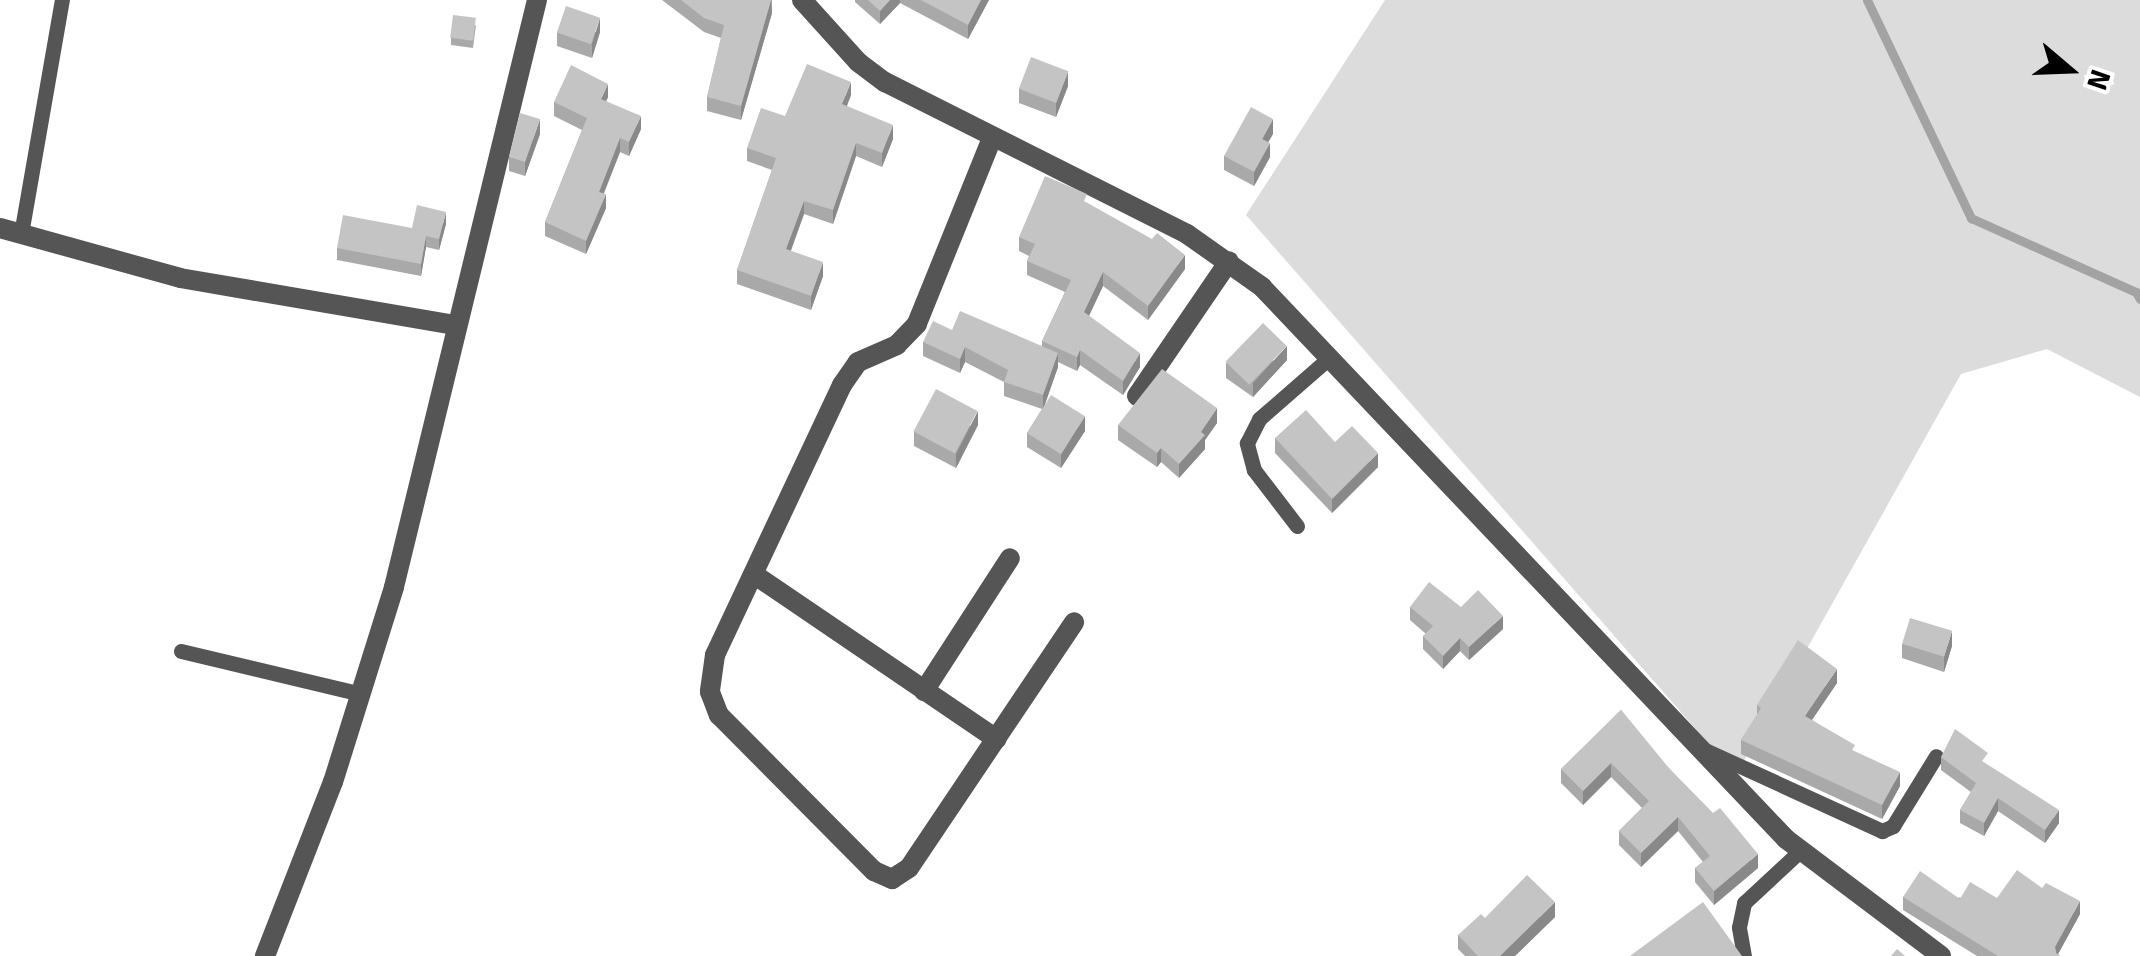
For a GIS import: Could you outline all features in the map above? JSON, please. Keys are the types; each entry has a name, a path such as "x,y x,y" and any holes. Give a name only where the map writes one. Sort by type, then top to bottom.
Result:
{"street":[{"path":"265,956 299,876 362,694 418,495 454,325 537,0"},
{"path":"802,0 858,62 885,82 1169,224 1262,287 1800,851 1942,956"},
{"path":"992,138 916,324 897,345 870,354 849,372 711,666 714,704 719,715 874,871 892,879 909,868 1074,622"},
{"path":"10,231 180,278 454,325"},
{"path":"1138,396 1229,262"},
{"path":"924,691 1010,558"},
{"path":"755,575 996,739"}],"lane":[{"path":"10,231 62,0"},
{"path":"1298,526 1254,470 1246,443 1259,419 1329,358"},
{"path":"181,651 362,694"},
{"path":"1697,746 1882,831 1893,826 1936,756"},
{"path":"1744,956 1739,927 1744,903 1800,851"}],"shaded area":[{"path":"1385,0 2140,0 2140,397 2047,349 1961,374 1736,775 1246,215"}],"building":[{"path":"681,0 771,0 741,106 707,97 724,25 704,18"},
{"path":"868,0 890,0 880,11"},
{"path":"921,0 981,0 968,25"},
{"path":"566,6 600,18 591,44 557,32"},
{"path":"453,15 476,18 473,41 450,38"},
{"path":"1031,57 1068,71 1056,103 1019,89"},
{"path":"807,64 851,82 842,104 893,125 882,153 856,143 833,210 804,201 786,249 823,262 811,296 737,270 776,158 747,148 761,108 785,116"},
{"path":"571,65 608,84 601,99 641,116 629,142 620,138 599,192 606,194 586,241 545,222 587,118 554,102"},
{"path":"1251,107 1273,119 1262,139 1270,143 1254,172 1224,156"},
{"path":"520,113 540,119 525,162 509,157"},
{"path":"1045,176 1087,194 1084,201 1152,239 1157,233 1185,255 1148,306 1103,272 1084,312 1140,353 1123,381 1080,350 1077,357 1042,341 1071,280 1027,261 1035,244 1019,237"},
{"path":"417,205 446,212 439,239 426,236 421,264 337,248 343,215 412,228"},
{"path":"960,311 1058,353 1043,395 1004,382 1008,370 965,347 960,359 923,342 933,321 952,330"},
{"path":"1263,323 1287,346 1249,385 1225,362"},
{"path":"1162,369 1217,408 1201,432 1205,435 1179,464 1161,448 1157,453 1118,425"},
{"path":"936,389 977,411 955,453 913,431"},
{"path":"1051,395 1085,416 1061,454 1027,433"},
{"path":"1306,410 1335,442 1352,426 1378,453 1332,499 1275,438"},
{"path":"1429,582 1461,607 1478,590 1503,616 1469,647 1460,638 1443,656 1423,636 1433,626 1410,607"},
{"path":"1910,618 1952,631 1944,657 1902,644"},
{"path":"1798,640 1837,669 1805,716 1855,745 1852,750 1900,772 1882,805 1741,740 1761,708 1757,705"},
{"path":"1621,710 1667,766 1713,813 1720,808 1758,854 1714,891 1695,868 1710,856 1678,817 1641,853 1619,831 1649,801 1611,763 1583,791 1561,769"},
{"path":"1955,729 1988,753 1982,761 2059,810 2045,830 1998,798 1984,823 1960,810 1976,783 1941,757"},
{"path":"2017,870 2042,888 2046,883 2080,901 2055,947 2060,956 1998,956 1903,897 1920,871 1960,899 1970,882 1997,898"},
{"path":"1527,875 1555,902 1500,956 1478,956 1458,935 1481,914 1485,918"},
{"path":"1703,902 1742,956 1630,956"}],"waterway":[{"path":"1867,0 1971,218 2136,292 2140,299"}]}
